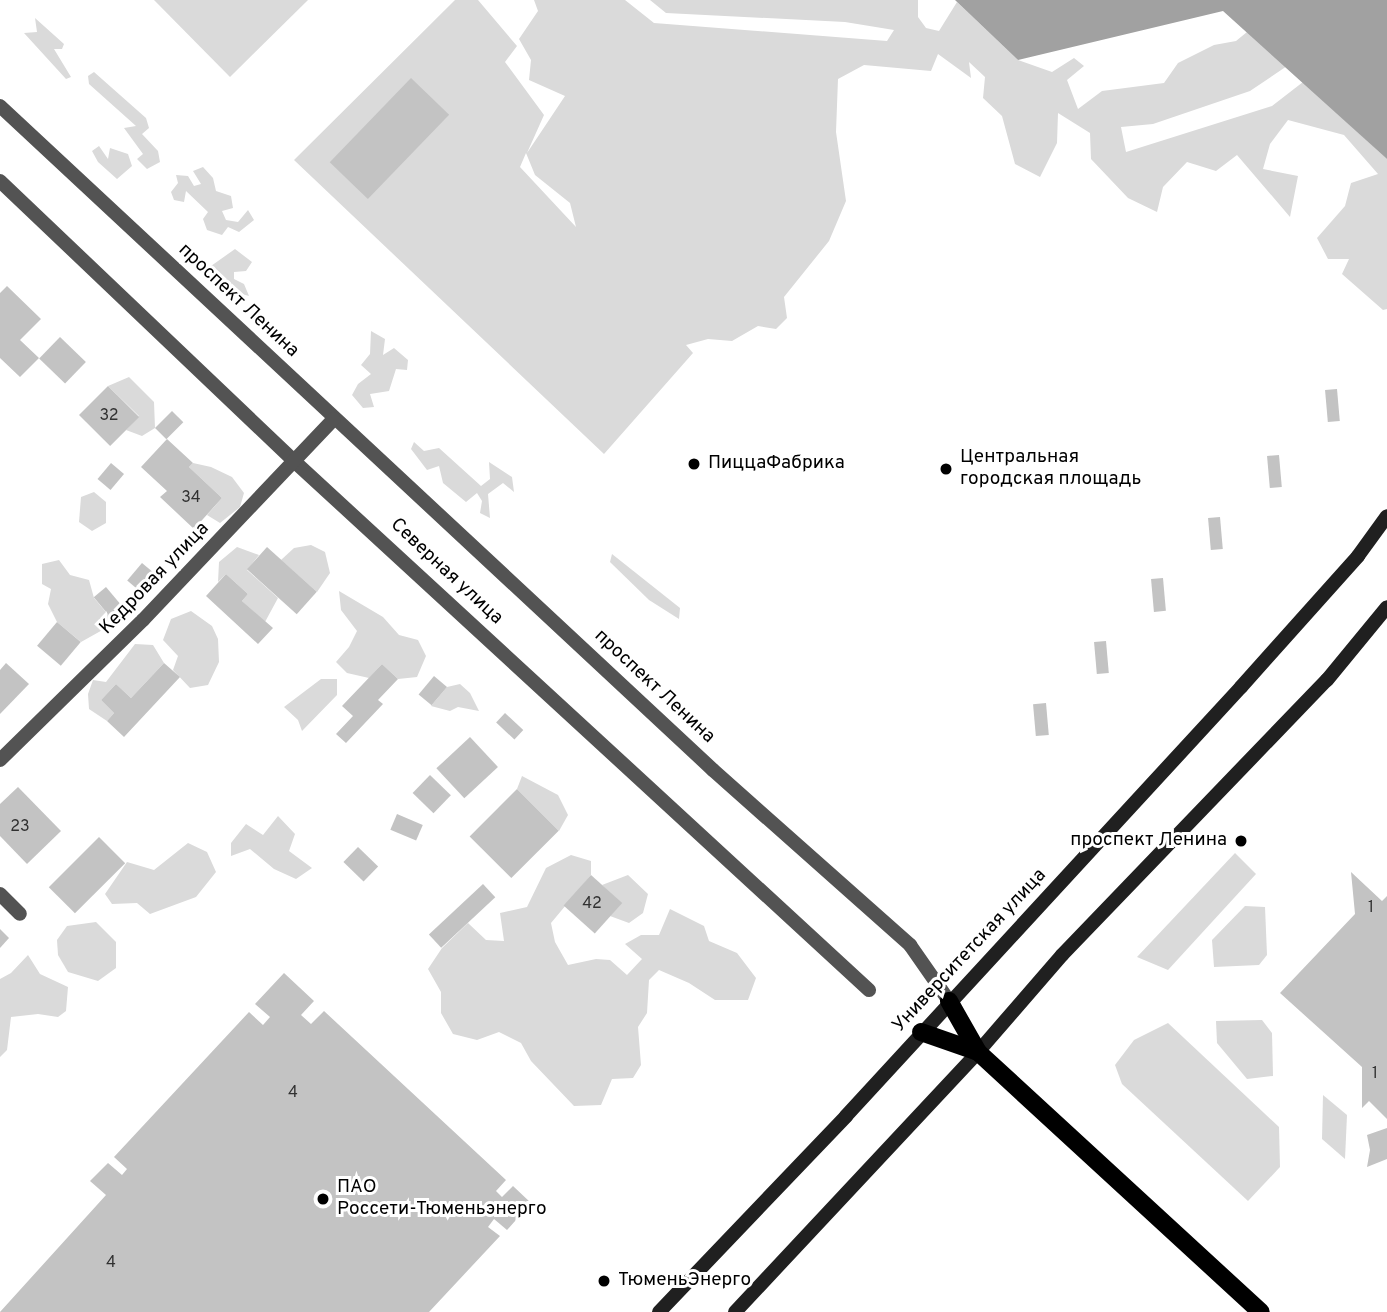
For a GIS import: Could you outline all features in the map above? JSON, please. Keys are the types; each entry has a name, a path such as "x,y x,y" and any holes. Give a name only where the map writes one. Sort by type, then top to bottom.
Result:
{"main road":[{"name":"Университетская улица","path":"659,1312 846,1116 949,1001 1241,687 1358,556 1387,516"},
{"path":"735,1312 978,1052 1062,955 1328,680 1387,607"},
{"name":"проспект Ленина","path":"949,1001 978,1052 1261,1312"},
{"path":"921,1032 978,1052"}],"street":[{"name":"проспект Ленина","path":"0,106 713,770 910,945 949,1001"},
{"name":"Северная улица","path":"0,181 295,462 869,990"},
{"name":"Кедровая улица","path":"0,761 143,620 334,419"},
{"path":"0,894 20,914"}],"shaded area":[{"path":"154,0 308,0 230,77"},
{"path":"455,0 478,0 517,46 505,62 544,115 527,153 565,96 529,80 531,60 519,39 538,11 534,0 625,0 654,23 887,41 894,30 845,22 666,13 650,0 918,0 918,17 926,28 939,31 957,2 1018,60 1052,72 1074,58 1084,66 1067,80 1078,109 1102,91 1164,83 1178,63 1214,45 1236,41 1247,32 1287,66 1250,91 1153,124 1121,127 1126,152 1272,106 1303,82 1387,159 1387,309 1383,310 1342,274 1349,259 1328,259 1317,238 1345,206 1351,183 1378,174 1344,135 1288,120 1270,144 1263,169 1298,176 1290,217 1237,155 1216,171 1187,162 1163,187 1157,212 1128,198 1091,159 1090,133 1058,113 1057,143 1040,177 1015,164 1002,116 983,98 985,77 969,62 971,78 938,54 931,71 864,65 838,79 836,132 846,201 829,241 784,297 787,318 776,329 758,326 732,341 708,339 686,345 693,353 604,454 294,160","holes":["526,153 535,175 570,203 576,227 520,167"]},
{"path":"955,0 1387,0 1387,159 1223,11 1018,60"},
{"path":"35,18 64,44 62,49 54,49 71,77 66,79 24,33 37,32"},
{"path":"94,72 146,118 149,128 142,134 158,151 160,162 147,169 137,159 143,154 124,128 136,126 89,84 88,76"},
{"path":"99,146 108,159 110,148 128,154 132,166 117,179 98,162 92,151"},
{"path":"203,167 213,178 216,191 231,196 233,208 222,211 226,220 238,222 248,210 254,220 239,232 228,227 222,235 207,230 203,219 208,212 186,191 184,202 174,200 171,192 178,183 176,175 188,176 194,186 201,184 193,171"},
{"path":"235,249 252,262 246,271 234,272 234,279 244,284 249,296 235,292 211,266"},
{"path":"371,331 385,339 383,355 394,348 408,360 407,370 396,369 389,391 370,394 374,407 363,408 352,395 358,384 371,374 361,365 370,354"},
{"path":"129,377 154,402 155,428 142,436 126,430 139,416 108,386"},
{"path":"414,442 424,451 439,448 481,486 490,479 489,462 512,477 514,492 503,483 488,494 490,518 480,513 482,501 477,493 466,502 443,483 439,466 427,470 411,449"},
{"path":"193,463 211,467 232,477 244,493 240,507 220,523 207,515 222,498 189,467"},
{"path":"94,492 106,502 106,523 92,531 79,522 81,497"},
{"path":"311,545 325,552 330,573 317,592 281,560 294,548"},
{"path":"237,547 259,555 247,570 278,598 265,622 242,601 248,594 226,574 218,582 219,562"},
{"path":"612,554 680,608 679,619 649,600 610,562"},
{"path":"59,560 70,575 89,580 94,598 115,623 81,642 57,622 48,604 51,589 42,584 42,564"},
{"path":"339,591 383,617 399,635 418,640 426,656 417,677 398,679 382,664 369,678 347,673 336,662 349,647 357,631 341,610"},
{"path":"191,611 212,626 218,639 219,662 208,685 190,688 173,670 178,656 163,640 171,619"},
{"path":"135,644 153,645 164,663 131,698 116,684 101,700 114,713 107,721 89,709 88,694 93,680 106,682"},
{"path":"321,679 337,679 337,695 302,731 298,720 284,707"},
{"path":"460,684 470,693 479,711 458,707 450,711 431,706 447,687"},
{"path":"522,776 558,795 568,815 559,831 517,789"},
{"path":"278,816 295,834 289,851 312,868 296,879 274,869 250,849 231,856 231,843 246,824 263,835"},
{"path":"188,843 207,852 216,872 196,897 150,914 137,903 112,904 105,894 127,862 154,870"},
{"path":"1235,853 1256,874 1168,970 1137,957"},
{"path":"571,855 591,861 591,875 551,923 555,942 568,965 596,959 610,960 627,975 642,959 625,944 641,935 659,935 670,909 704,926 709,941 737,953 756,978 748,1000 715,1000 689,983 659,970 649,980 647,1013 638,1027 641,1065 633,1078 612,1079 601,1105 574,1106 531,1061 521,1043 499,1032 477,1040 453,1034 441,1013 441,992 428,969 442,948 468,923 486,940 504,941 500,913 527,907 546,868"},
{"path":"628,875 648,894 643,913 629,923 610,916 621,903 602,885"},
{"path":"1245,906 1265,907 1267,955 1259,965 1214,967 1212,940"},
{"path":"96,922 116,942 116,968 98,981 68,972 58,955 57,940 67,926"},
{"path":"28,955 40,974 68,987 66,1011 58,1017 38,1014 11,1017 7,1050 0,1057 0,979 11,973"},
{"path":"1262,1020 1272,1033 1273,1076 1247,1079 1217,1043 1216,1021"},
{"path":"1168,1023 1279,1127 1280,1167 1248,1201 1122,1084 1115,1065 1134,1040"},
{"path":"1323,1095 1347,1115 1345,1159 1322,1139"}],"building":[{"path":"411,78 449,115 368,199 330,162"},
{"path":"7,286 41,319 20,340 39,358 20,377 0,358 0,293"},
{"path":"60,337 86,362 65,384 39,359"},
{"path":"108,386 139,417 110,446 79,415"},
{"path":"1337,389 1340,421 1328,422 1325,390"},
{"path":"172,411 183,422 166,439 155,428"},
{"path":"167,439 193,463 189,467 222,498 194,529 160,497 167,491 141,467"},
{"path":"1279,455 1282,487 1270,488 1267,456"},
{"path":"111,463 124,474 111,490 98,479"},
{"path":"1220,517 1223,549 1211,550 1208,518"},
{"path":"267,547 317,592 297,614 247,569"},
{"path":"142,563 160,578 145,595 127,581"},
{"path":"226,574 248,594 242,601 273,628 258,644 206,596"},
{"path":"1163,578 1166,611 1154,612 1151,579"},
{"path":"106,587 127,612 115,623 94,597"},
{"path":"57,622 81,642 61,666 37,646"},
{"path":"1106,641 1109,673 1097,674 1094,642"},
{"path":"6,663 29,684 0,714 0,670"},
{"path":"164,663 180,677 124,737 107,721 114,713 101,700 116,684 131,698"},
{"path":"382,664 398,679 378,700 383,704 346,743 336,734 353,716 342,706"},
{"path":"434,676 447,687 432,705 419,694"},
{"path":"1046,703 1049,735 1036,736 1033,704"},
{"path":"505,713 523,730 514,740 496,723"},
{"path":"470,737 498,767 464,798 436,768"},
{"path":"430,775 451,795 433,813 413,793"},
{"path":"18,787 61,831 27,864 0,836 0,804"},
{"path":"517,789 559,831 511,878 470,836"},
{"path":"397,814 423,825 416,841 390,830"},
{"path":"99,837 125,863 75,913 49,887"},
{"path":"358,847 378,866 364,882 343,862"},
{"path":"1351,872 1382,901 1387,896 1387,1119 1369,1101 1362,1108 1362,1067 1280,993 1355,914"},
{"path":"591,875 622,903 595,934 564,905"},
{"path":"483,884 495,897 441,948 429,934"},
{"path":"0,929 9,938 0,948"},
{"path":"284,973 314,1001 301,1015 311,1024 324,1011 506,1180 496,1191 502,1197 513,1186 531,1203 507,1230 494,1219 488,1227 500,1236 429,1312 0,1312 106,1195 90,1181 108,1163 122,1175 127,1169 114,1157 249,1012 263,1025 270,1017 255,1004"},
{"path":"1387,1128 1387,1159 1367,1167 1370,1150 1367,1135"}],"place":[{"name":"ПиццаФабрика","path":"694,464"},
{"name":"Центральная городская площадь","path":"946,469"},
{"name":"проспект Ленина","path":"1241,841"},
{"name":"ПАО Россети-Тюменьэнерго","path":"323,1199"},
{"name":"ТюменьЭнерго","path":"604,1281"}]}
